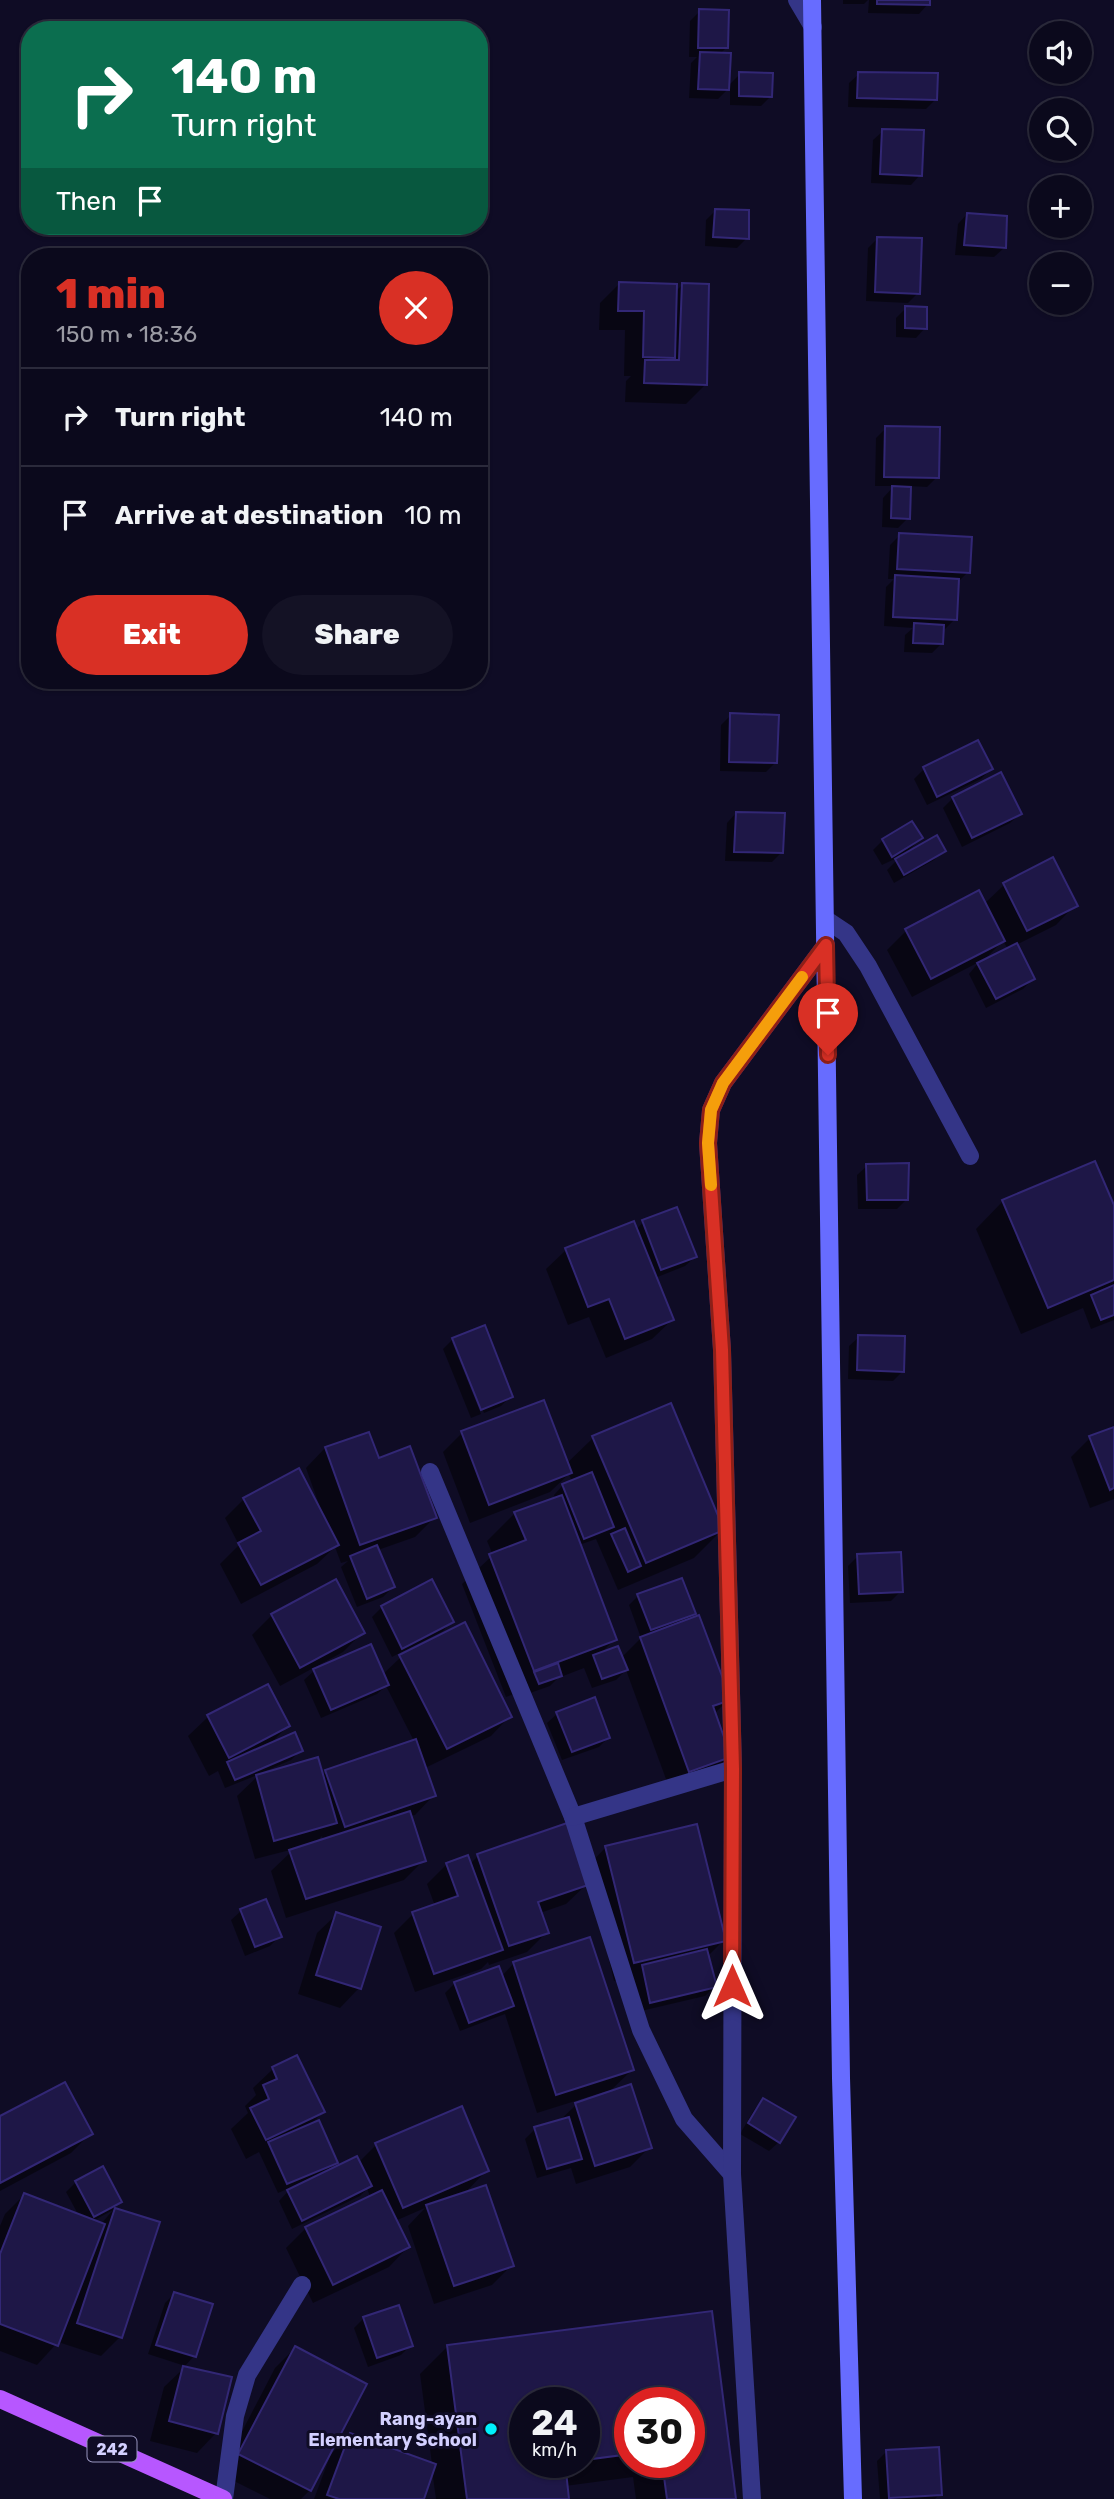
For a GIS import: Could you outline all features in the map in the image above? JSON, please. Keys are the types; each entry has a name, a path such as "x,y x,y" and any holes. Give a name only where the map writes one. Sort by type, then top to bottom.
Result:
{"main road":[{"name":"242","path":"0,2399 220,2498"}],"street":[{"path":"797,0 813,27"},
{"path":"812,0 841,2078 853,2499"},
{"path":"825,919 846,933 868,966 970,1156"},
{"path":"752,2499 732,2174 733,1769 722,1350 708,1143 711,1110 723,1083 826,945"},
{"path":"429,1472 573,1817 641,2030 684,2119 732,2174"},
{"path":"573,1817 733,1769"},
{"path":"220,2498 235,2416 247,2375 302,2285"}],"building":[{"path":"877,0 930,0 930,5 877,4"},
{"path":"699,9 729,10 728,48 698,48"},
{"path":"700,52 731,53 729,90 698,89"},
{"path":"739,72 773,73 772,97 739,96"},
{"path":"858,72 938,73 937,100 857,98"},
{"path":"882,129 924,130 922,176 880,174"},
{"path":"715,209 749,210 749,239 713,237"},
{"path":"967,213 1007,216 1006,248 964,245"},
{"path":"877,237 922,238 920,294 875,292"},
{"path":"619,282 677,284 675,358 643,357 644,311 618,311"},
{"path":"682,283 709,284 707,385 644,383 645,360 679,360"},
{"path":"905,306 927,307 927,329 905,328"},
{"path":"885,426 940,427 939,478 884,477"},
{"path":"892,486 911,487 910,519 891,518"},
{"path":"899,533 972,537 970,573 897,569"},
{"path":"895,575 959,579 957,620 893,617"},
{"path":"914,623 944,625 943,644 913,643"},
{"path":"730,713 779,715 777,763 729,762"},
{"path":"978,740 993,769 937,797 923,767"},
{"path":"1001,772 1022,814 972,838 952,797"},
{"path":"736,812 785,813 783,853 734,852"},
{"path":"912,821 923,838 892,857 882,839"},
{"path":"937,835 946,851 904,875 895,859"},
{"path":"1053,857 1078,906 1027,931 1003,883"},
{"path":"979,890 1005,941 931,979 905,929"},
{"path":"1017,943 1035,979 996,999 977,963"},
{"path":"1095,1161 1114,1205 1114,1280 1048,1308 1002,1200"},
{"path":"909,1163 908,1200 867,1200 866,1164"},
{"path":"677,1207 697,1257 661,1270 642,1220"},
{"path":"634,1221 674,1320 625,1339 609,1299 588,1307 565,1248"},
{"path":"1114,1285 1114,1315 1101,1320 1091,1295"},
{"path":"485,1325 513,1397 481,1410 452,1338"},
{"path":"858,1335 905,1336 904,1372 857,1370"},
{"path":"544,1400 572,1473 489,1505 461,1431"},
{"path":"671,1403 724,1530 646,1563 592,1436"},
{"path":"1114,1427 1114,1488 1110,1490 1089,1436"},
{"path":"369,1432 379,1458 410,1446 437,1518 360,1545 325,1447"},
{"path":"299,1468 339,1545 261,1585 238,1543 261,1531 243,1498"},
{"path":"592,1472 614,1527 584,1539 562,1484"},
{"path":"562,1495 617,1640 534,1671 489,1554 526,1540 514,1512"},
{"path":"625,1528 641,1566 628,1572 611,1534"},
{"path":"377,1545 395,1587 367,1599 350,1556"},
{"path":"901,1552 903,1592 859,1594 857,1554"},
{"path":"682,1578 696,1614 651,1630 637,1594"},
{"path":"336,1579 365,1633 300,1668 271,1614"},
{"path":"432,1579 454,1622 402,1649 381,1606"},
{"path":"699,1615 731,1700 713,1706 731,1757 689,1772 640,1637"},
{"path":"465,1622 512,1717 447,1749 399,1655"},
{"path":"371,1644 389,1685 331,1710 313,1669"},
{"path":"618,1646 628,1670 602,1679 593,1655"},
{"path":"558,1663 562,1676 539,1684 534,1672"},
{"path":"268,1684 290,1726 229,1758 207,1715"},
{"path":"595,1697 610,1738 572,1752 556,1712"},
{"path":"295,1732 303,1751 235,1780 227,1762"},
{"path":"416,1739 436,1796 345,1827 325,1770"},
{"path":"318,1757 337,1823 274,1841 256,1775"},
{"path":"410,1811 426,1861 306,1899 289,1850"},
{"path":"567,1823 588,1885 538,1902 549,1933 509,1946 477,1854"},
{"path":"697,1824 726,1941 634,1963 605,1846"},
{"path":"468,1855 503,1950 434,1974 412,1912 458,1896 446,1863"},
{"path":"266,1899 282,1937 255,1947 240,1909"},
{"path":"336,1912 381,1927 361,1989 316,1975"},
{"path":"590,1937 634,2070 556,2095 513,1962"},
{"path":"707,1949 717,1987 650,2003 642,1965"},
{"path":"499,1966 514,2006 469,2023 454,1982"},
{"path":"297,2055 325,2112 266,2140 250,2108 269,2099 263,2085 277,2079 272,2067"},
{"path":"65,2082 93,2134 0,2183 0,2116"},
{"path":"631,2084 652,2148 595,2166 575,2103"},
{"path":"763,2098 796,2117 780,2143 748,2123"},
{"path":"462,2106 489,2171 403,2208 375,2143"},
{"path":"569,2117 582,2159 547,2169 534,2127"},
{"path":"319,2120 338,2163 287,2184 268,2142"},
{"path":"357,2156 372,2186 302,2221 287,2190"},
{"path":"103,2166 122,2202 94,2217 75,2181"},
{"path":"486,2185 514,2266 454,2286 426,2205"},
{"path":"382,2190 410,2247 333,2285 305,2227"},
{"path":"24,2193 105,2224 58,2346 0,2324 0,2254"},
{"path":"115,2208 160,2222 122,2338 77,2323"},
{"path":"174,2292 213,2304 196,2357 156,2345"},
{"path":"399,2305 413,2346 377,2358 363,2317"},
{"name":"Rang-ayan Elementary School","path":"712,2311 736,2499 667,2499 664,2478 705,2478 705,2387 614,2387 614,2456 600,2458 600,2387 509,2387 509,2478 567,2478 569,2499 467,2499 447,2345"},
{"path":"295,2346 367,2384 311,2491 238,2454"},
{"path":"183,2366 232,2377 218,2434 169,2421"},
{"path":"350,2433 436,2464 424,2499 339,2499 327,2495"},
{"path":"939,2447 942,2495 889,2498 886,2450"}],"slow traffic":[{"path":"711,1185 708,1143 711,1110 723,1083 802,977"}],"place":[{"name":"Rang-ayan Elementary School","path":"491,2429"}],"route":[{"path":"732,1986 733,1769 722,1350 708,1143 711,1110 723,1083 826,945 828,1055"}]}
